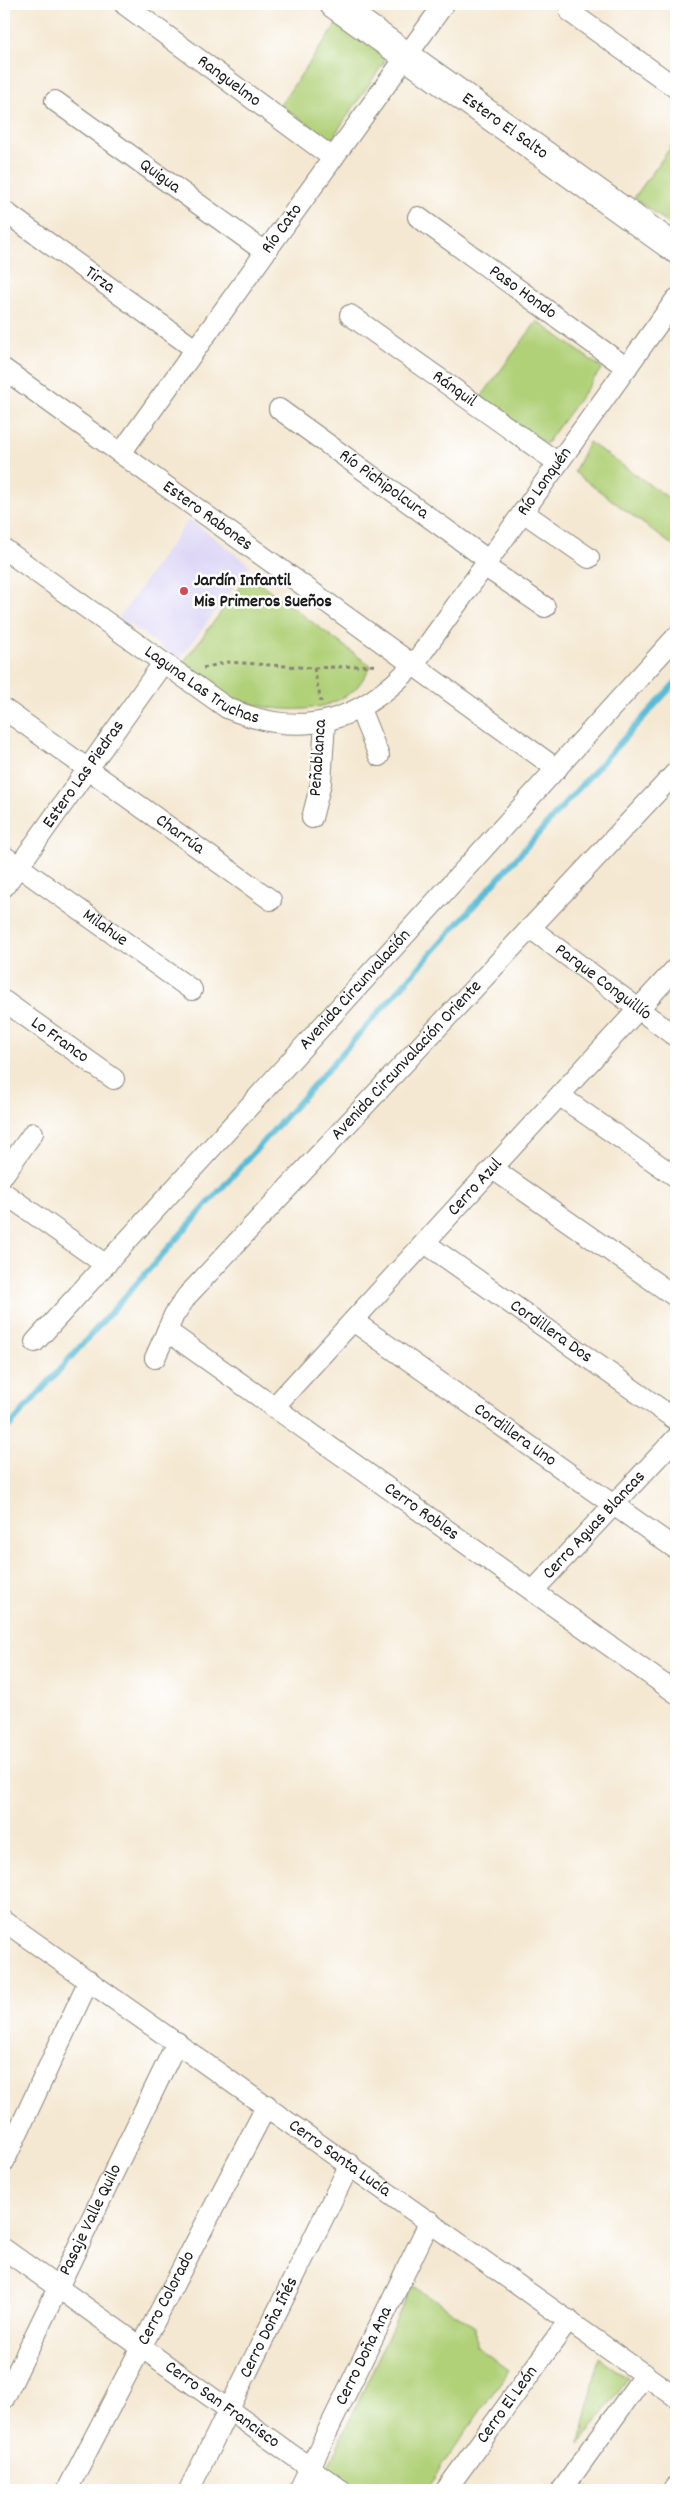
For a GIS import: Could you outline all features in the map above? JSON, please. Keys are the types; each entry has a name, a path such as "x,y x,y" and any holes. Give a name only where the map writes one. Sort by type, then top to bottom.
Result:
{"street":[{"name":"Estero El Salto","path":"334,4 676,249"},
{"name":"Río Cato","path":"121,453 444,4"},
{"name":"Ranguelmo","path":"125,5 333,158"},
{"path":"570,12 676,88"},
{"name":"Quigua","path":"55,101 265,252"},
{"name":"Tirza","path":"4,211 195,349"},
{"name":"Paso Hondo","path":"418,217 626,368"},
{"name":"Río Lonquén","path":"414,664 676,299"},
{"name":"Ránquil","path":"350,315 558,463"},
{"name":"Estero Rabones","path":"4,369 557,769"},
{"name":"Río Pichipolcura","path":"279,409 545,607"},
{"path":"523,512 589,558"},
{"name":"Laguna Las Truchas","path":"4,549 227,708 266,722 288,724 325,722 360,709 388,689 414,664"},
{"name":"Avenida Circunvalación","path":"35,1342 676,637"},
{"name":"Estero Las Piedras","path":"4,887 11,861 171,669"},
{"name":"Charrúa","path":"4,709 271,900"},
{"path":"360,709 379,756"},
{"name":"Peñablanca","path":"312,818 321,783 325,722"},
{"name":"Avenida Circunvalación Oriente","path":"155,1358 167,1331 187,1296 676,772"},
{"name":"Milahue","path":"11,861 192,990"},
{"name":"Parque Conguillío","path":"530,928 676,1037"},
{"name":"Cerro Azul","path":"274,1407 676,968"},
{"name":"Lo Franco","path":"4,1001 114,1079"},
{"path":"560,1096 676,1177"},
{"path":"4,1174 33,1133"},
{"path":"493,1169 676,1297"},
{"path":"4,1193 106,1264"},
{"name":"Cordillera Dos","path":"425,1243 676,1420"},
{"name":"Cordillera Uno","path":"353,1321 676,1549"},
{"name":"Cerro Robles","path":"167,1331 676,1693"},
{"name":"Cerro Aguas Blancas","path":"533,1591 676,1438"},
{"name":"Cerro Santa Lucía","path":"4,1921 267,2105 676,2396"},
{"path":"4,2162 89,1980"},
{"name":"Pasaje Valle Quilo","path":"4,2399 177,2042"},
{"name":"Cerro Colorado","path":"68,2490 267,2105"},
{"name":"Cerro Doña Iñés","path":"188,2490 350,2164"},
{"name":"Cerro Doña Ana","path":"299,2490 430,2221"},
{"name":"Cerro San Francisco","path":"4,2249 341,2490"},
{"name":"Cerro El León","path":"446,2490 569,2320"},
{"path":"562,2490 645,2374"},
{"path":"673,2490 676,2486"}],"path":[{"path":"171,669 228,662 314,668 414,664"},
{"name":"Peñablanca","path":"314,668 325,722"}],"shaded area":[{"name":"Jardín Infantil Mis Primeros Sueños","path":"189,519 250,565 180,659 119,618"}],"green space":[{"path":"337,23 377,51 385,61 331,140 280,105"},
{"path":"676,140 676,229 634,198"},
{"path":"537,321 602,368 546,444 481,397"},
{"path":"589,442 676,503 676,548 574,472"},
{"path":"249,575 371,666 353,691 338,700 322,706 304,709 269,707 251,704 219,691 182,664"},
{"path":"412,2285 475,2327 476,2346 509,2370 425,2490 355,2490 327,2469"},
{"path":"599,2357 628,2378 580,2444"}],"waterway":[{"path":"4,1432 595,770 676,682"}],"place":[{"name":"Jardín Infantil Mis Primeros Sueños","path":"184,591"}]}
